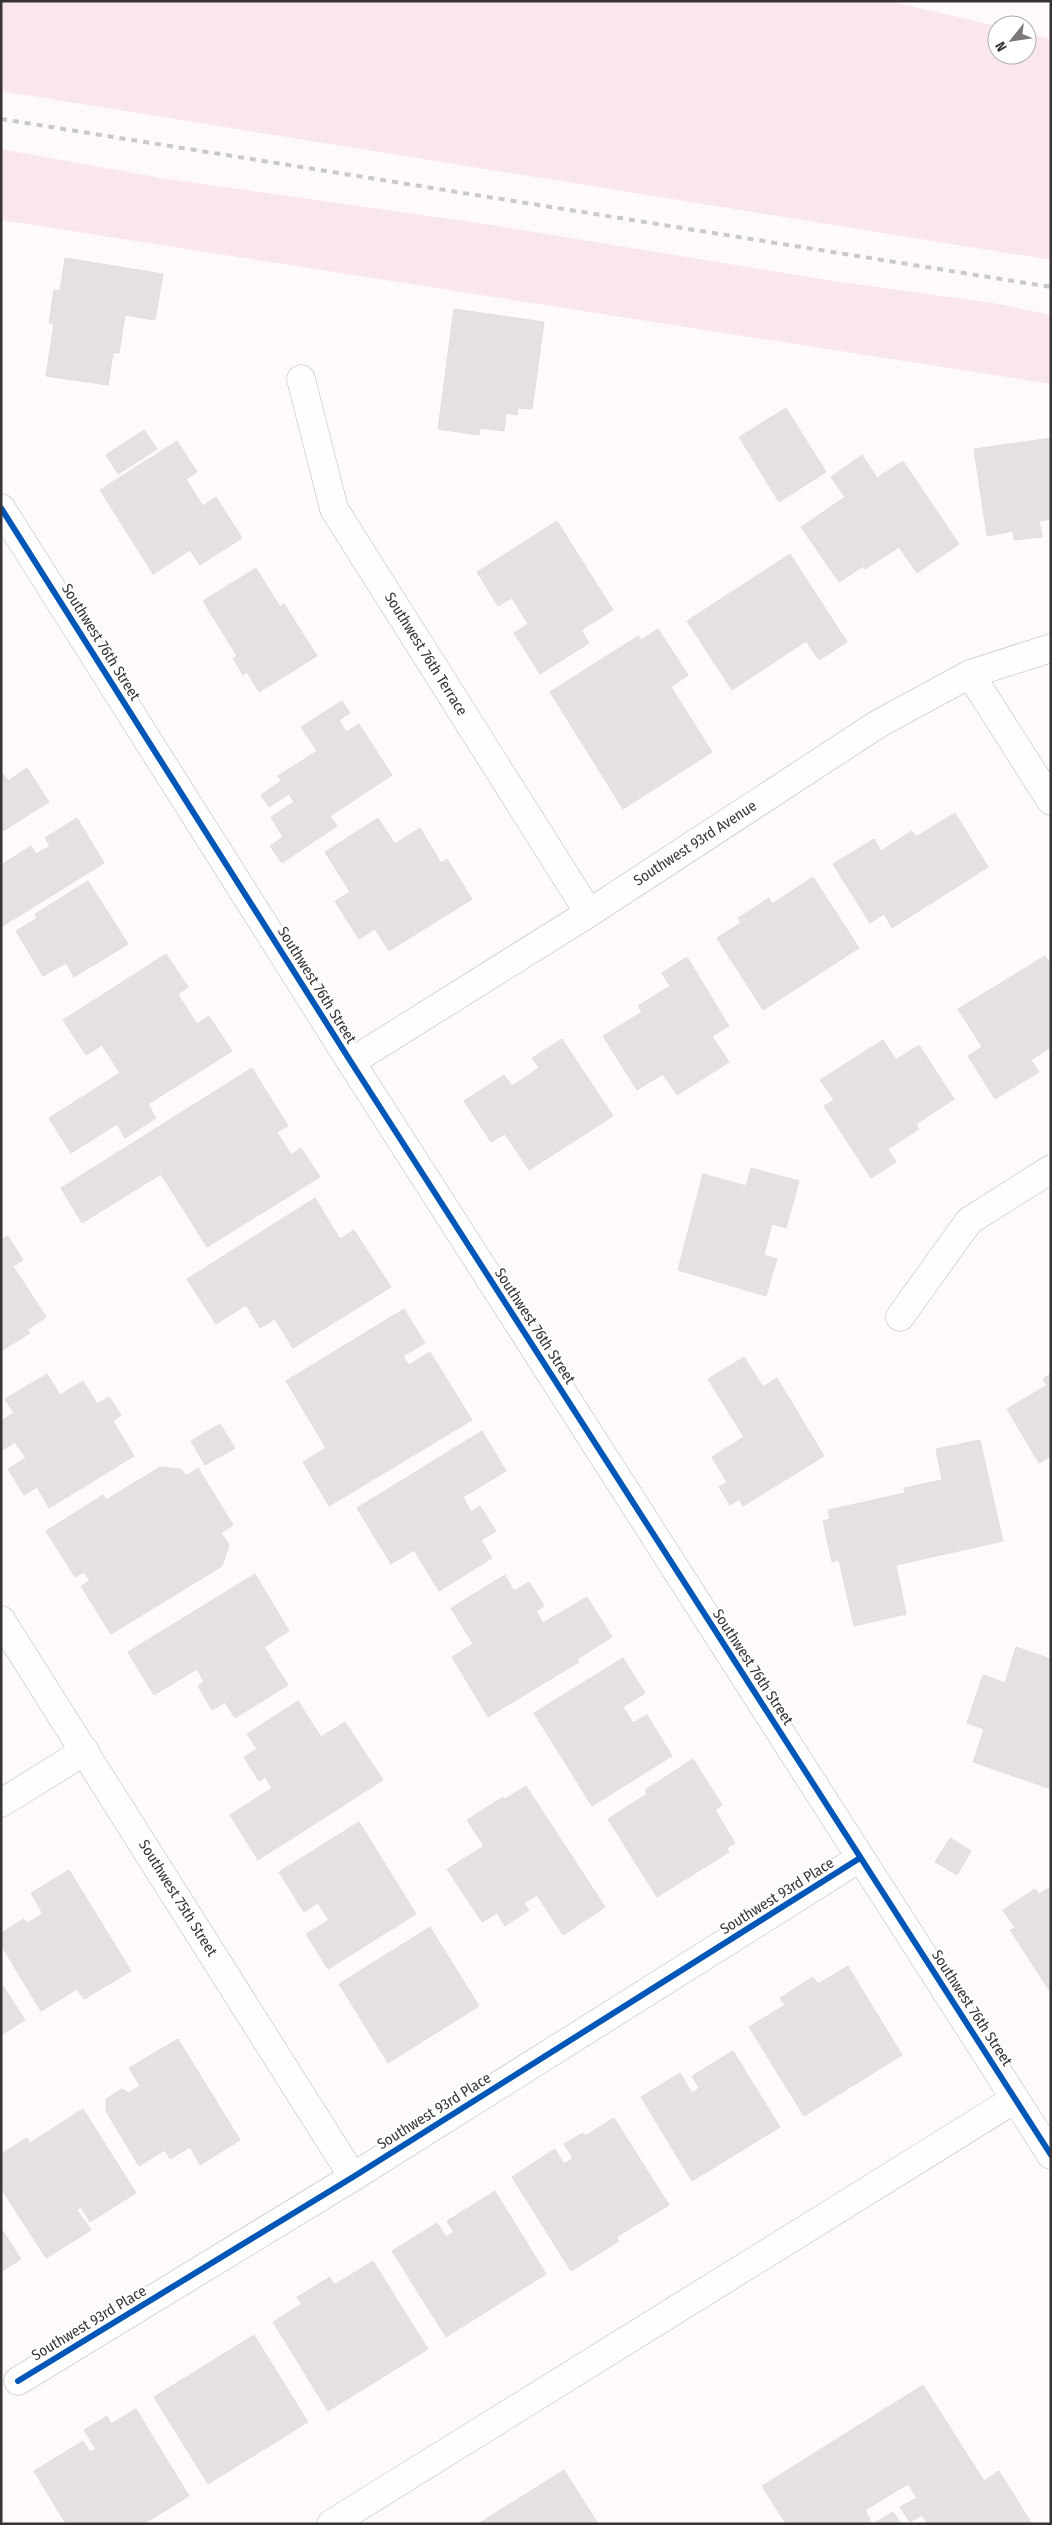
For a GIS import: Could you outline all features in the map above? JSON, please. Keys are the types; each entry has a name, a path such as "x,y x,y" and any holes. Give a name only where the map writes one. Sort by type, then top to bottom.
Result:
{"street":[{"name":"Southwest 76th Terrace","path":"301,379 334,509 589,913"},
{"name":"Southwest 76th Street","path":"1,508 352,1062 1051,2155"},
{"name":"Southwest 93rd Avenue","path":"352,1062 589,913 878,724 970,674 1051,648"},
{"path":"970,674 1051,801"},
{"path":"900,1317 969,1221 1051,1169"},
{"name":"Southwest 75th Street","path":"1,1620 353,2177"},
{"path":"1,1803 85,1751"},
{"name":"Southwest 93rd Place","path":"18,2380 353,2177 860,1858"},
{"path":"331,2524 1015,2099"}],"shaded area":[{"path":"1,1 889,1 987,24 987,65 1037,65 1037,36 1051,39 1051,260 1,91"},
{"path":"1,149 167,179 485,224 833,281 1000,304 1051,315 1051,384 1,220"}],"building":[{"path":"65,258 163,274 155,320 125,315 119,353 113,353 108,385 46,376 54,324 49,323 54,290 60,291"},
{"path":"454,309 544,322 532,409 518,408 517,415 506,413 504,431 480,428 479,435 438,429"},
{"path":"786,408 826,472 779,502 739,437"},
{"path":"144,430 157,449 118,474 106,455"},
{"path":"1051,438 1051,519 1039,521 1042,537 1014,540 1013,531 987,536 974,449"},
{"path":"177,441 197,472 186,479 203,506 216,497 242,538 200,565 190,550 153,574 100,490"},
{"path":"862,455 877,478 903,461 959,544 917,573 899,547 865,569 864,566 839,582 801,527 845,497 831,477"},
{"path":"557,521 613,610 581,630 589,643 540,674 514,633 528,624 512,598 498,606 477,572"},
{"path":"790,554 847,642 819,660 806,641 732,690 687,621"},
{"path":"256,568 280,607 284,604 317,656 259,692 247,672 243,675 233,658 237,656 203,601"},
{"path":"658,629 688,675 671,687 712,752 623,809 550,692 638,636 641,640"},
{"path":"342,701 350,713 339,720 346,732 359,724 392,775 330,816 337,826 282,863 270,846 283,837 271,817 294,802 289,794 269,807 261,795 281,781 278,776 317,751 301,727"},
{"path":"27,768 49,802 1,832 1,771 8,781"},
{"path":"955,813 988,867 892,928 884,914 870,923 833,864 874,839 881,851 912,831 916,837"},
{"path":"77,818 104,863 1,927 1,865 31,846 36,854 50,846 45,838"},
{"path":"378,818 395,844 420,828 441,863 447,859 472,899 389,951 375,929 359,939 335,901 350,892 325,852"},
{"path":"813,877 859,948 763,1010 717,938 741,923 738,918 769,898 772,904"},
{"path":"88,881 128,944 74,977 66,963 43,976 16,931 37,918 35,914"},
{"path":"166,954 188,987 178,994 197,1024 209,1016 232,1051 148,1104 156,1118 125,1138 117,1124 71,1153 49,1118 120,1073 102,1045 86,1055 63,1020"},
{"path":"1045,956 1051,965 1051,1047 1031,1060 1039,1072 995,1099 968,1056 982,1047 958,1009"},
{"path":"687,957 729,1026 712,1036 729,1062 677,1095 663,1074 637,1090 603,1036 642,1012 638,1006 670,986 662,973"},
{"path":"562,1039 613,1116 529,1170 505,1134 491,1142 464,1101 504,1075 512,1086 539,1068 532,1058"},
{"path":"883,1040 896,1060 919,1045 954,1099 916,1124 919,1129 888,1149 896,1162 871,1178 824,1106 834,1100 820,1080"},
{"path":"252,1068 288,1126 277,1132 291,1155 301,1148 320,1177 207,1247 161,1174 82,1223 61,1188"},
{"path":"751,1168 799,1181 786,1228 772,1224 764,1255 777,1259 766,1296 678,1270 703,1174 746,1186"},
{"path":"315,1198 340,1239 354,1230 391,1287 293,1348 275,1319 260,1328 246,1305 216,1324 187,1279"},
{"path":"8,1236 23,1260 13,1266 46,1317 27,1330 30,1333 1,1351 1,1240"},
{"path":"404,1309 425,1343 403,1356 409,1365 430,1352 472,1420 329,1506 303,1462 326,1448 286,1381"},
{"path":"744,1357 763,1387 777,1378 824,1456 743,1506 739,1499 730,1505 719,1487 727,1482 712,1457 744,1437 708,1379"},
{"path":"47,1374 60,1395 83,1381 97,1404 109,1397 121,1415 113,1421 134,1456 49,1508 37,1487 24,1495 8,1469 26,1458 15,1442 3,1450 1,1447 1,1421 14,1413 5,1399"},
{"path":"1051,1374 1051,1456 1039,1463 1007,1409 1047,1385 1043,1379"},
{"path":"220,1424 235,1448 205,1465 191,1441"},
{"path":"482,1431 506,1471 463,1497 471,1512 480,1506 496,1531 481,1540 492,1558 439,1591 414,1550 391,1564 357,1508"},
{"path":"980,1440 1003,1541 896,1565 906,1614 854,1626 839,1560 832,1562 823,1521 830,1519 828,1510 905,1493 904,1488 942,1480 936,1449"},
{"path":"160,1467 181,1469 186,1476 198,1468 233,1525 221,1533 229,1545 222,1566 111,1634 81,1586 90,1581 84,1572 75,1577 46,1531 103,1495 106,1500"},
{"path":"255,1574 289,1631 264,1647 288,1685 235,1718 225,1702 212,1710 198,1686 204,1682 197,1669 154,1695 128,1652"},
{"path":"505,1575 514,1591 529,1582 544,1606 536,1611 543,1623 587,1597 612,1637 577,1659 579,1662 488,1717 452,1657 473,1644 451,1608"},
{"path":"1016,1647 1051,1659 1051,1789 973,1762 984,1729 967,1723 983,1675 1005,1683"},
{"path":"623,1658 645,1693 623,1707 633,1723 647,1715 672,1756 592,1806 534,1713"},
{"path":"298,1701 321,1737 345,1722 383,1780 258,1860 230,1815 272,1788 265,1777 259,1781 244,1757 257,1749 247,1734"},
{"path":"693,1759 722,1805 715,1810 735,1843 727,1848 729,1852 657,1897 608,1819 647,1794 645,1790"},
{"path":"526,1786 605,1907 563,1935 537,1895 524,1903 529,1910 505,1926 497,1913 482,1922 447,1869 484,1846 467,1820 503,1797 505,1799"},
{"path":"359,1822 416,1914 328,1969 306,1934 329,1920 318,1903 304,1912 279,1872"},
{"path":"950,1838 971,1851 957,1875 935,1862"},
{"path":"69,1870 131,1971 84,1999 77,1989 41,2011 1,1945 1,1933 24,1919 27,1923 43,1914 31,1893"},
{"path":"1051,1887 1051,1993 1010,1930 1015,1928 1003,1910 1035,1889 1039,1894"},
{"path":"430,1927 479,2006 388,2063 339,1984"},
{"path":"848,1966 902,2055 804,2116 749,2027 785,2005 780,1998 813,1977 818,1984"},
{"path":"1,1983 25,2020 1,2035"},
{"path":"178,2039 240,2140 200,2165 190,2147 170,2159 165,2150 139,2166 106,2111 106,2099 122,2089 128,2093 140,2086 129,2068"},
{"path":"733,2051 780,2127 692,2181 641,2097 680,2073 692,2093 699,2088 692,2076"},
{"path":"83,2109 136,2193 90,2222 81,2207 77,2210 91,2230 46,2258 1,2188 1,2154 27,2138 30,2143"},
{"path":"614,2118 669,2205 616,2237 619,2241 571,2271 512,2177 555,2149 564,2164 573,2158 564,2144 583,2133 585,2136"},
{"path":"495,2191 546,2274 446,2337 392,2251 437,2223 446,2237 454,2232 447,2221"},
{"path":"1,2228 21,2259 1,2272"},
{"path":"373,2261 428,2349 328,2411 273,2322 302,2304 297,2297 330,2277 334,2285"},
{"path":"254,2335 308,2422 208,2484 154,2397"},
{"path":"923,2385 984,2481 999,2471 1032,2524 927,2524 922,2515 910,2522 900,2507 917,2498 908,2484 865,2510 872,2524 786,2524 762,2486"},
{"path":"136,2409 189,2496 143,2524 66,2524 34,2471 83,2441 90,2452 96,2449 84,2430 107,2416 111,2424"},
{"path":"564,2470 598,2524 478,2524"},
{"path":"893,2512 901,2524 873,2524"}],"railway":[{"path":"1,119 1051,287"}],"cycle path":[{"path":"1,508 351,1062 1051,2155"},
{"path":"18,2381 353,2177 860,1858"}]}
